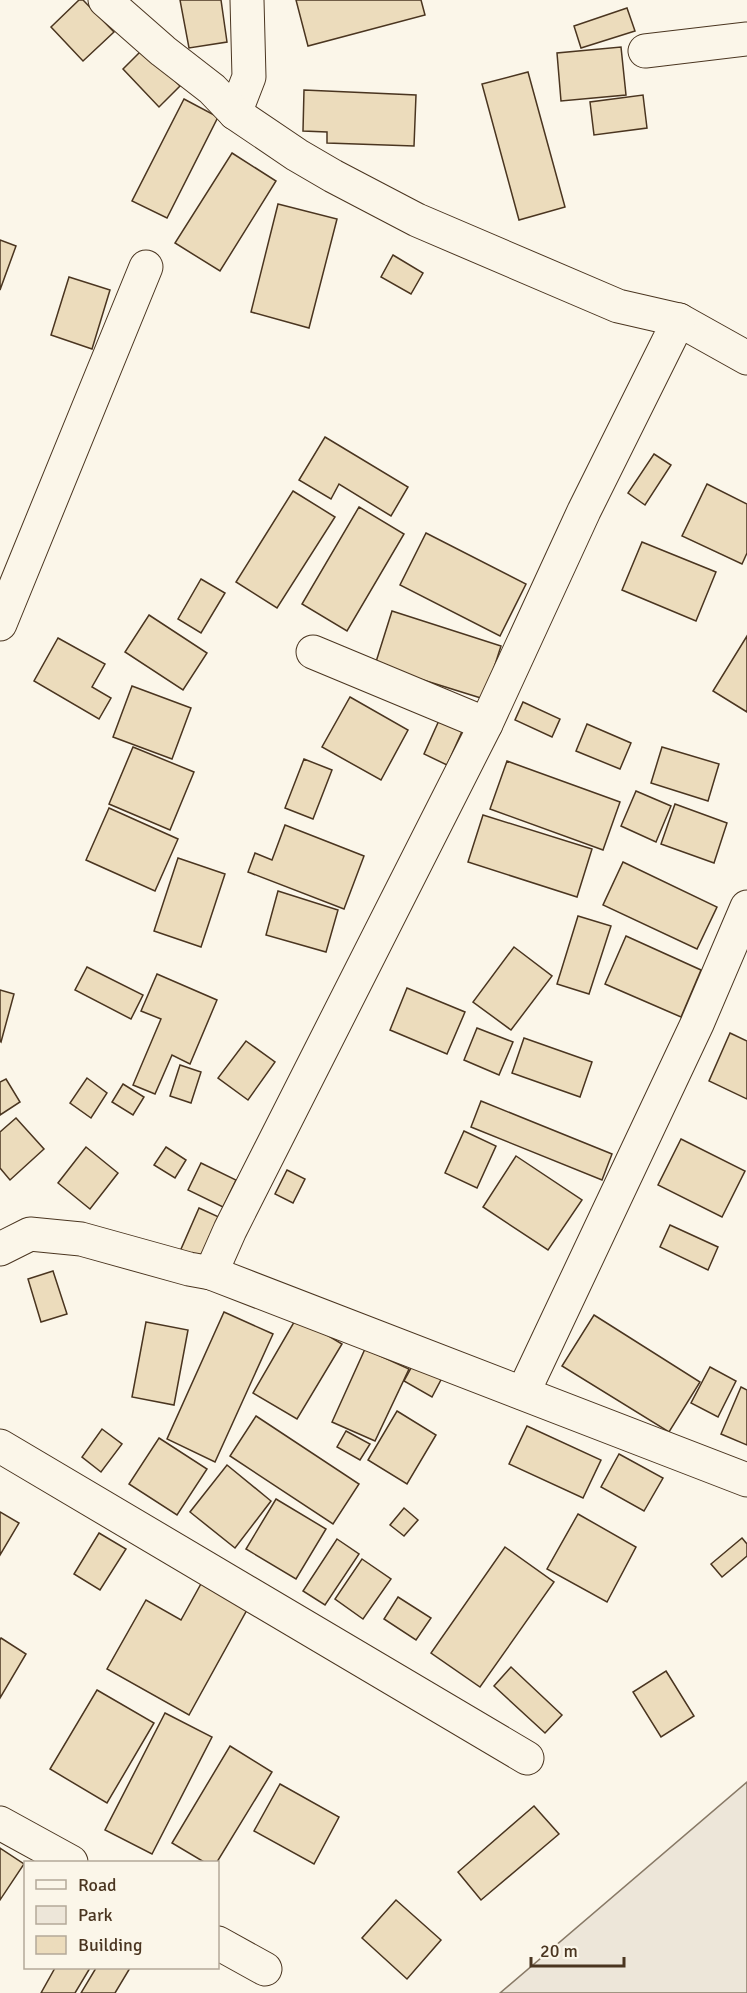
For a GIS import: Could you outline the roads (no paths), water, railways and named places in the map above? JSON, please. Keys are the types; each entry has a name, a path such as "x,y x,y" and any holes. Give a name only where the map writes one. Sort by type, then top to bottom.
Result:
{"street":[{"path":"105,0 163,51 212,89 235,112 297,155 417,220 618,306 679,320 747,358"},
{"path":"235,112 249,77 248,0"},
{"path":"645,51 747,39"},
{"path":"0,624 146,267"},
{"path":"211,1273 230,1230 486,724 584,512 679,320"},
{"path":"313,652 486,724"},
{"path":"523,1393 697,1024 747,907"},
{"path":"0,1249 30,1234 81,1239 211,1273 747,1480"},
{"path":"0,1446 527,1758"},
{"path":"0,1823 68,1861"},
{"path":"219,1944 265,1970"}]}
